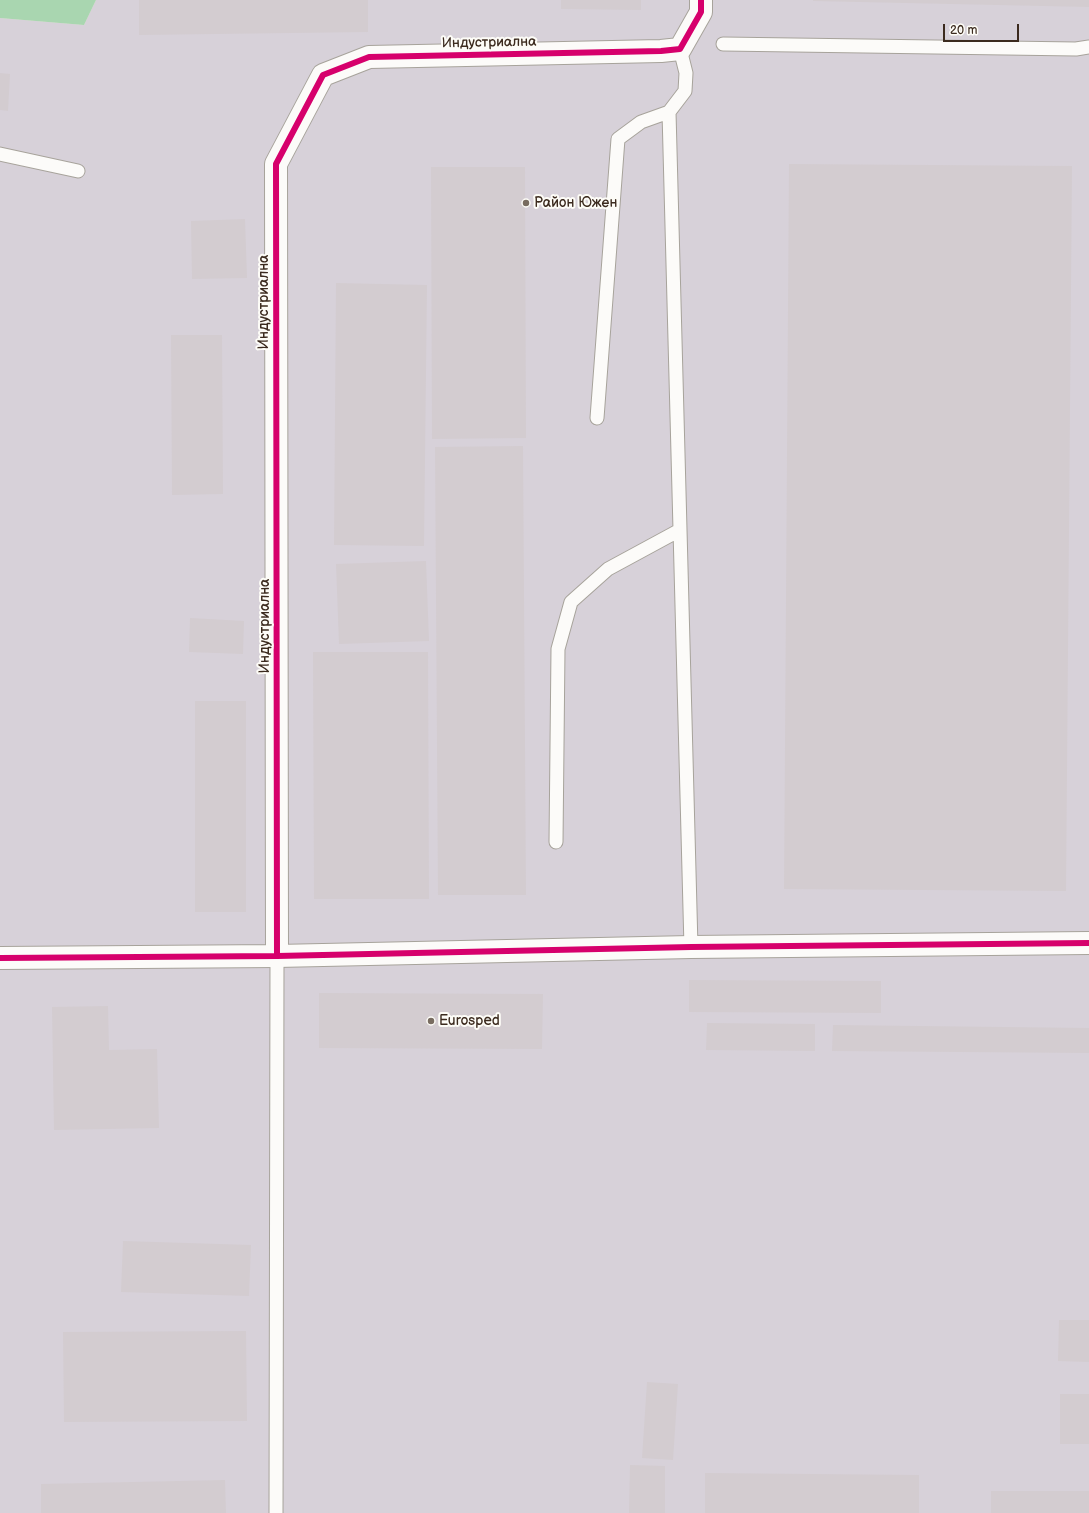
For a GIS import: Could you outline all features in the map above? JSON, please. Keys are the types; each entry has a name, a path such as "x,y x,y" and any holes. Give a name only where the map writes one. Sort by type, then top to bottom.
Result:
{"street":[{"path":"680,49 701,12 701,0"},
{"name":"Индустриална","path":"277,956 276,164 323,75 369,57 661,51 680,49"},
{"path":"0,958 277,956 691,947 1089,943"}],"lane":[{"path":"723,44 1076,50 1089,47"},
{"path":"597,418 618,139 641,122 669,112 686,91 686,73 680,49"},
{"path":"669,112 691,947"},
{"path":"0,154 78,171"},
{"path":"556,842 558,649 571,602 608,569 680,530"},
{"path":"276,1513 277,956"}],"shaded area":[{"path":"96,0 1089,0 1089,1513 0,1513 0,18 84,25"}],"green space":[{"path":"0,0 96,0 84,25 0,18"}],"building":[{"path":"139,0 368,0 368,32 139,35"},
{"path":"561,0 641,0 641,10 561,9"},
{"path":"1089,0 1089,7 813,1"},
{"path":"0,73 10,74 8,111 0,110"},
{"path":"789,164 1072,166 1066,891 784,889"},
{"path":"431,167 525,167 526,438 432,439"},
{"path":"245,219 247,278 192,279 191,221"},
{"path":"336,283 427,285 424,546 334,545"},
{"path":"171,335 222,335 223,494 172,495"},
{"path":"523,446 526,895 438,895 435,447"},
{"path":"426,561 429,641 339,644 336,564"},
{"path":"190,618 244,621 243,654 189,652"},
{"path":"313,652 428,652 429,899 314,899"},
{"path":"195,701 246,701 246,912 195,912"},
{"path":"689,980 881,981 881,1013 689,1012"},
{"name":"Eurosped","path":"319,993 543,994 542,1049 319,1048"},
{"path":"108,1006 109,1050 157,1049 159,1128 54,1130 52,1007"},
{"path":"707,1023 815,1024 815,1051 706,1050"},
{"path":"833,1025 1089,1028 1089,1053 832,1051"},
{"path":"123,1241 251,1245 249,1296 121,1292"},
{"path":"1059,1320 1089,1320 1089,1362 1058,1361"},
{"path":"246,1331 247,1421 64,1422 63,1332"},
{"path":"647,1382 678,1384 673,1460 642,1458"},
{"path":"1060,1394 1089,1394 1089,1444 1060,1444"},
{"path":"630,1465 665,1466 665,1513 629,1513"},
{"path":"705,1473 919,1475 919,1513 705,1513"},
{"path":"225,1480 226,1513 41,1513 41,1484"},
{"path":"991,1491 1089,1491 1089,1513 991,1513"}],"cycle path":[{"path":"277,956 276,164 323,75 369,57 661,51 680,49 701,12 701,0"},
{"path":"0,958 277,956 691,947 1089,943"}],"place":[{"name":"Район Южен","path":"526,203"},
{"name":"Eurosped","path":"431,1021"}]}
